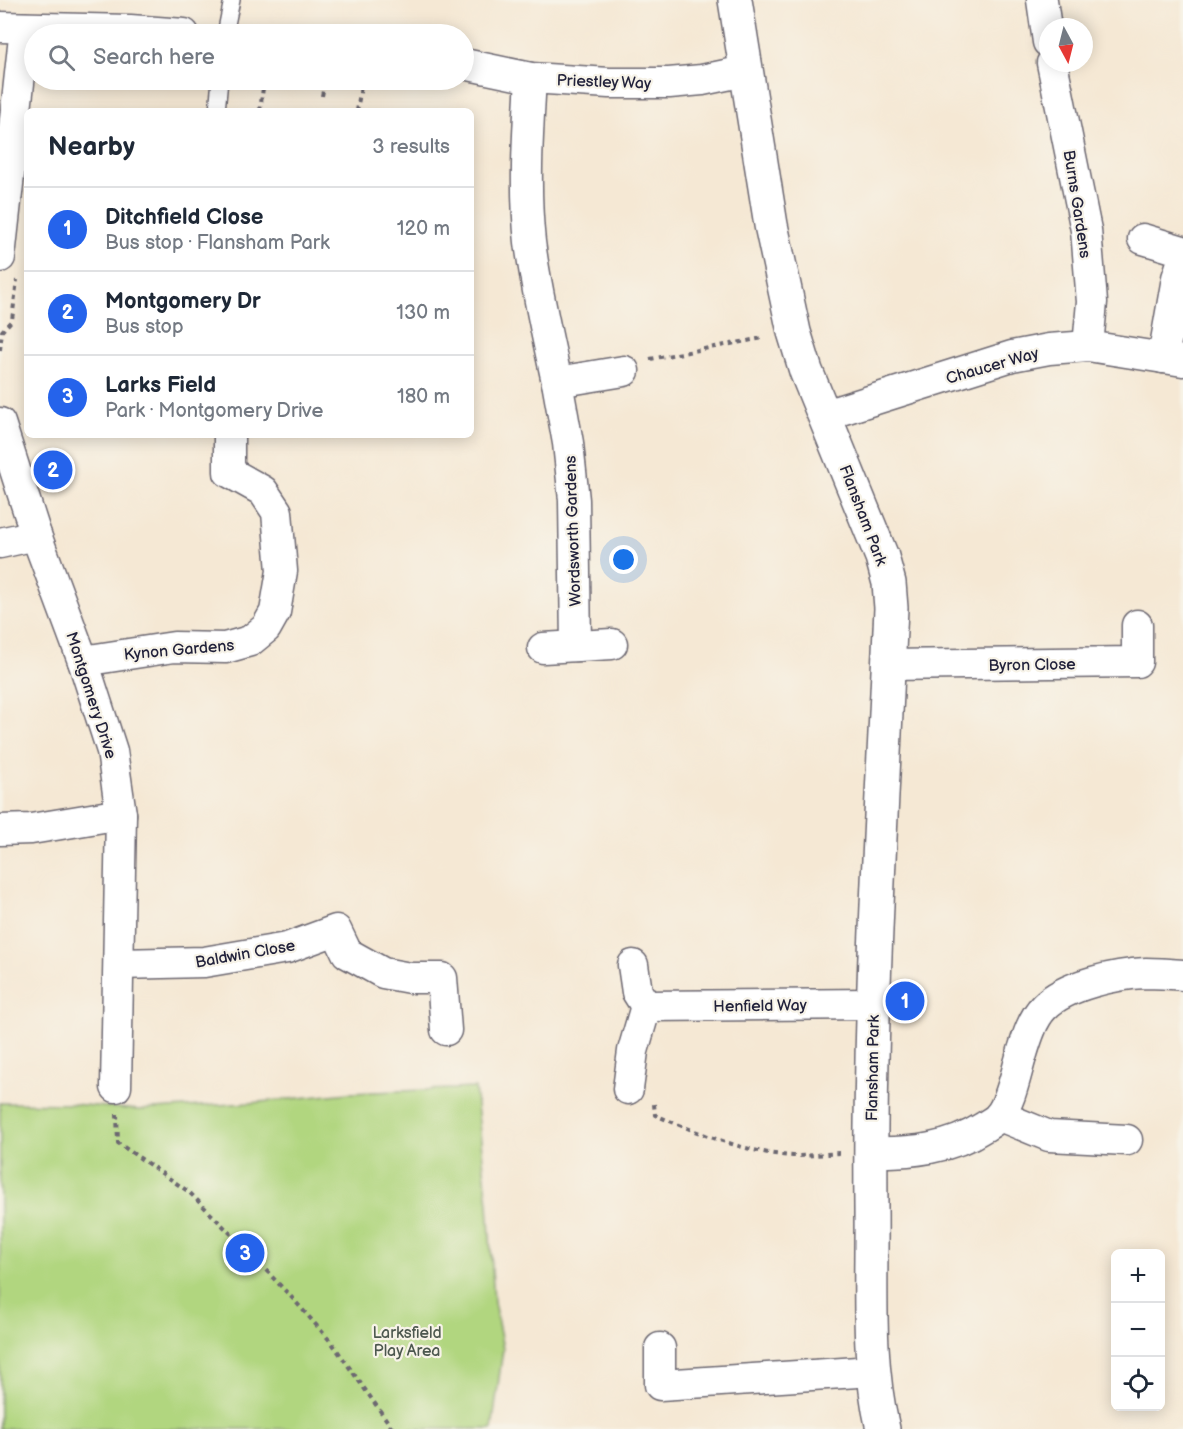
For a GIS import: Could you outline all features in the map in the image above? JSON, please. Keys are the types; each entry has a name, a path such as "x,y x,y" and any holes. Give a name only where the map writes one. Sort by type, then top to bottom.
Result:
{"street":[{"name":"Flansham Park","path":"735,0 771,225 794,332 806,371 882,557 889,583 891,608 874,1004 871,1152 873,1371 883,1429"},
{"path":"1042,0 1045,18"},
{"path":"0,256 13,27"},
{"name":"Priestley Way","path":"474,66 531,78 609,83 669,83 702,80 745,71"},
{"name":"Burns Gardens","path":"1054,72 1086,230 1092,302 1088,346"},
{"name":"Wordsworth Gardens","path":"531,78 526,178 530,241 568,443 574,500 576,646"},
{"path":"1143,239 1183,251"},
{"name":"Chaucer Way","path":"825,415 1012,356 1049,349 1088,346 1173,359 1177,278 1183,260"},
{"path":"557,382 624,371"},
{"name":"Montgomery Drive","path":"0,423 36,535 83,661 112,751 121,814 116,1087"},
{"name":"Kynon Gardens","path":"83,661 174,647 225,648 250,641 266,628 275,612 282,571 277,512 263,491 229,472 229,438"},
{"path":"0,543 36,535"},
{"name":"Byron Close","path":"888,665 1137,662 1137,625"},
{"path":"543,648 612,644"},
{"path":"0,830 31,829 121,814"},
{"name":"Baldwin Close","path":"119,963 204,962 286,948 336,930 347,953 383,973 410,978 442,978 446,1030"},
{"path":"628,1089 633,1051 646,1006 638,992 633,965"},
{"path":"871,1152 904,1153 933,1149 970,1136 1000,1116 1012,1089 1034,1022 1044,1007 1060,995 1084,985 1115,977 1146,973 1183,975"},
{"name":"Henfield Way","path":"646,1006 874,1004"},
{"path":"1000,1116 1048,1136 1127,1140"},
{"path":"660,1348 660,1384 873,1371"}],"lane":[{"path":"227,24 231,0"},
{"path":"217,108 219,90"}],"path":[{"path":"260,108 263,90"},
{"path":"322,96 323,90"},
{"path":"357,108 360,90"},
{"path":"624,371 632,362 794,332"},
{"path":"116,1087 118,1143 189,1192 254,1257 332,1343 393,1429"},
{"path":"628,1089 652,1093 655,1115 709,1137 747,1147 793,1156 871,1152"}],"green space":[{"name":"Larksfield Play Area","path":"475,1088 488,1204 494,1302 503,1349 492,1429 0,1429 0,1103 73,1104 139,1110 250,1103 349,1093"}],"place":[{"name":"Montgomery Dr","path":"53,470"},
{"name":"Ditchfield Close","path":"905,1001"},
{"name":"Larks Field","path":"245,1253"}]}
